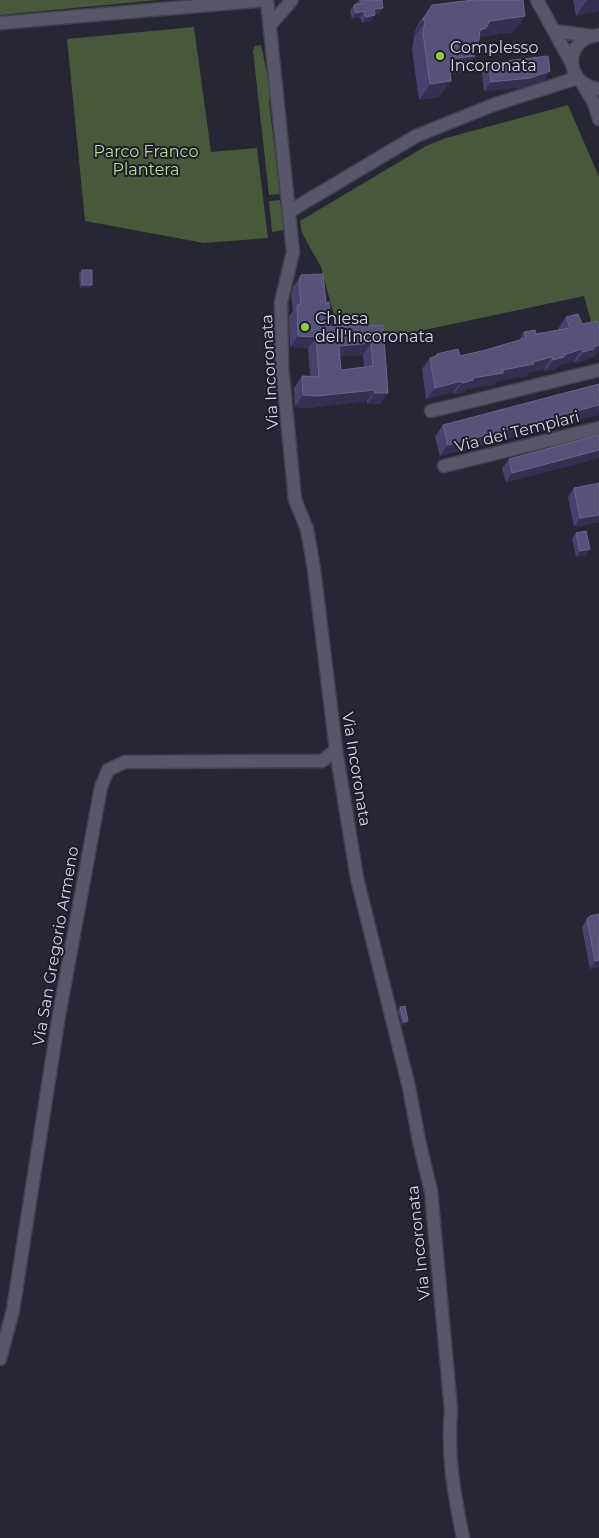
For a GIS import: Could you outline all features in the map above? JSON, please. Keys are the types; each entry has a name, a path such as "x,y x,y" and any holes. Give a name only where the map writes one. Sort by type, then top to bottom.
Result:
{"street":[{"path":"0,23 267,0"},
{"name":"Via Incoronata","path":"267,0 293,252 281,302 282,366 295,500 307,528 314,569 336,750 357,878 409,1087 419,1141 432,1191 451,1410 448,1444 452,1481 463,1538"},
{"path":"270,25 292,0"},
{"path":"537,0 572,62 579,81 594,103 599,119"},
{"path":"554,31 596,35"},
{"path":"572,62 577,45 596,35"},
{"path":"290,211 416,136 493,105 579,81 599,89"},
{"path":"431,411 599,370"},
{"name":"Via dei Templari","path":"444,466 599,428"},
{"name":"Via San Gregorio Armeno","path":"0,1359 13,1310 59,1015 99,796 108,770 125,762 322,760 336,750"}],"green space":[{"path":"0,0 158,0 0,15"},
{"name":"Parco Franco Plantera","path":"194,27 211,152 257,148 268,238 204,243 85,221 67,39"},
{"path":"261,45 271,92 269,102 280,194 269,195 253,51 255,46"},
{"path":"568,105 599,177 599,333 592,325 584,296 415,332 340,338 321,267 302,233 300,221 426,146 446,138"},
{"path":"280,200 285,230 272,232 269,201"}],"building":[{"path":"361,0 382,0 383,8 374,9 375,15 366,17 364,11 356,13 354,5 362,3"},
{"name":"Complesso Incoronata","path":"473,0 523,0 525,16 490,21 486,28 480,30 479,40 473,52 475,56 449,59 451,81 430,84 423,33 425,21 423,20 432,5"},
{"path":"548,56 550,71 530,78 491,82 488,63"},
{"path":"82,270 92,270 92,285 82,285"},
{"path":"323,274 326,303 329,302 331,327 383,325 388,393 375,393 375,390 317,396 303,395 302,376 319,377 316,337 298,336 297,305 301,304 299,284 301,275","holes":["371,343 373,366 341,370 339,346"]},
{"path":"578,314 582,324 597,321 599,345 594,347 594,349 583,352 582,349 553,360 552,357 533,362 534,364 503,370 503,373 473,378 473,380 462,383 462,381 435,388 430,358 437,356 437,354 458,349 460,356 526,338 524,332 535,330 536,334 570,328 566,317"},
{"path":"599,384 599,405 448,445 443,425"},
{"path":"599,435 599,450 512,473 509,459"},
{"path":"599,483 599,515 580,518 574,488"},
{"path":"586,531 590,549 580,551 576,533"},
{"path":"599,914 599,960 595,961 587,919 590,916"},
{"path":"405,1006 408,1021 404,1022 400,1007"}],"place":[{"name":"Complesso Incoronata","path":"440,56"},
{"name":"Chiesa dell'Incoronata","path":"305,327"}]}
